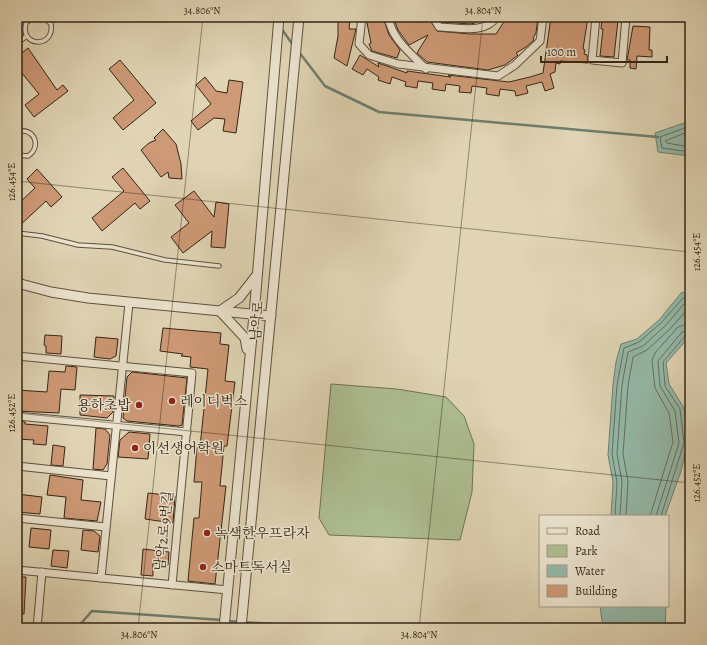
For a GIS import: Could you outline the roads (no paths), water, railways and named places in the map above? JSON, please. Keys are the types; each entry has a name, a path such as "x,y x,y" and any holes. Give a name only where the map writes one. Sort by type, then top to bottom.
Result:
{"street":[{"name":"남악로","path":"224,628 250,361 276,48 280,17"},
{"name":"남악로","path":"241,628 299,17"},
{"path":"362,17 359,44 369,55 398,64 498,76 515,65 540,41 543,17"},
{"path":"388,17 390,28 402,46 426,68"},
{"path":"433,17 439,27 480,29 493,22 496,17"},
{"path":"596,17 592,60 622,63 626,17"},
{"path":"220,311 239,298 257,275"},
{"path":"17,283 67,295 129,303 271,316"},
{"path":"101,578 129,303"},
{"path":"220,311 245,338 250,361"},
{"name":"남악2로9번길","path":"17,356 192,374 172,585 17,570"},
{"path":"17,416 187,432"},
{"path":"17,466 111,476"},
{"path":"17,518 106,527"},
{"path":"37,628 42,572"},
{"path":"172,585 227,594"}],"lane":[{"path":"33,17 28,18 25,28 27,36 30,40 38,42 46,40 49,37 50,24 43,17"},
{"path":"17,43 27,36"},
{"path":"17,132 23,131 31,133 34,137 36,145 34,150 28,156 17,155"},
{"path":"17,233 42,236 78,245 112,247 165,260 220,266"}],"water":[{"path":"690,121 690,156 658,152 655,133"},
{"path":"682,292 690,295 690,336 666,363 669,384 684,408 688,443 681,471 665,515 611,515 613,482 608,455 616,362 621,344 637,339 659,320"},
{"path":"600,607 666,607 665,628 603,628"}],"waterway":[{"path":"272,17 276,23"},
{"path":"281,28 293,45"},
{"path":"299,52 325,86 379,112 658,137"},
{"path":"77,628 92,611 222,620"},
{"path":"227,621 330,628"}],"place":[{"name":"레이디벅스","path":"172,401"},
{"name":"용하초밥","path":"139,405"},
{"name":"이선생어학원","path":"135,448"},
{"name":"녹색한우프라자","path":"207,533"},
{"name":"스마트독서실","path":"203,567"}]}
